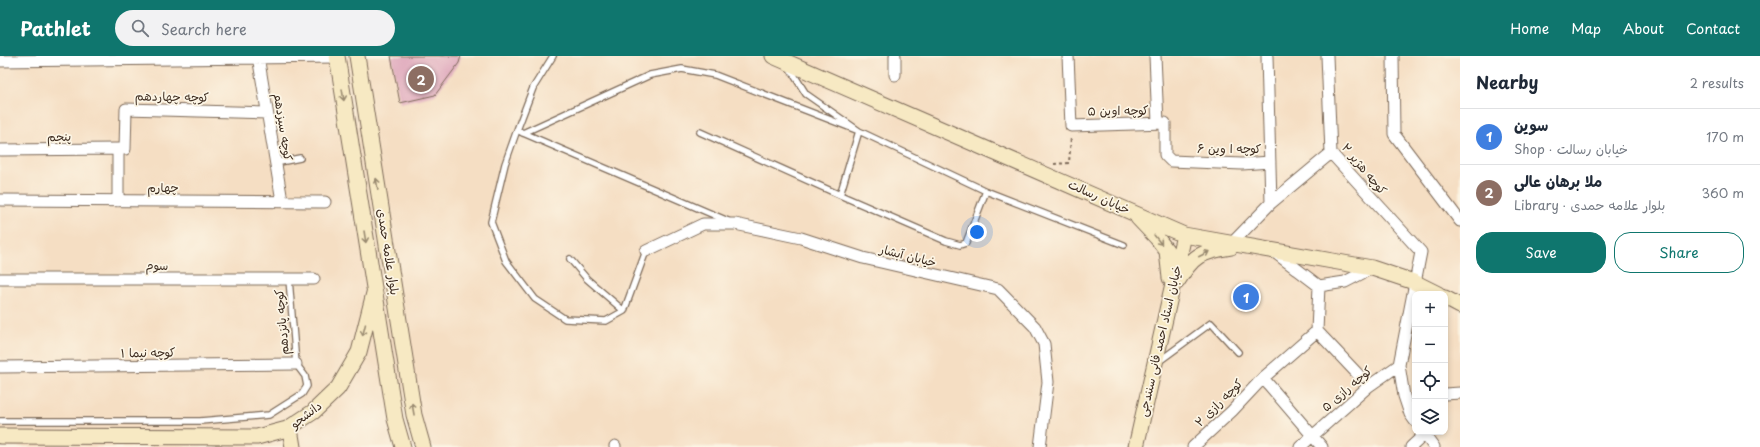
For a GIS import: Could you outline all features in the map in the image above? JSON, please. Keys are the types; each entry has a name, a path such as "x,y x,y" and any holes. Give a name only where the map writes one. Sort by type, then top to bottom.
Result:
{"street":[{"name":"بلوار علامه حمدی","path":"337,56 394,419 403,447"},
{"path":"0,61 337,56"},
{"name":"بلوار علامه حمدی","path":"357,56 414,414 423,447"},
{"path":"895,75 896,56"},
{"path":"1068,56 1071,126"},
{"name":"کوچه ا وین ۶","path":"1155,56 1165,155 1171,161 1242,164 1270,162 1267,56"},
{"name":"کوچه هژیر ۲","path":"1327,56 1331,153 1421,252 1414,282"},
{"path":"1393,56 1394,134 1460,221"},
{"name":"کوچه سیزدهم","path":"258,57 282,201"},
{"name":"خیابان رسالت","path":"781,57 1184,235 1372,268 1414,282 1432,291"},
{"name":"کوچه چهاردهم","path":"118,201 118,149 125,148 126,109 267,113"},
{"name":"کوچه اوین ۵","path":"1071,126 1162,123"},
{"name":"پنجم","path":"0,150 118,149"},
{"path":"1171,293 1192,260 1211,250 1238,244 1271,203 1331,153"},
{"path":"1270,162 1271,203"},
{"name":"چهارم","path":"0,200 325,202"},
{"path":"1132,212 1158,238 1167,251 1171,293"},
{"name":"خیابان آبشار","path":"646,251 703,224 735,224 801,238 863,258 998,290 1035,326 1044,344 1048,382 1040,447"},
{"name":"خیابان استاد احمد فانی سنندجی","path":"1136,447 1184,235"},
{"path":"1270,250 1319,286 1345,282 1372,268"},
{"name":"سوم","path":"0,279 314,279"},
{"path":"1412,417 1410,414 1409,396 1399,365 1414,282"},
{"path":"1319,286 1317,331 1369,386"},
{"name":"دانشجو","path":"0,436 256,437 287,429 313,412 338,388 359,352 374,293"},
{"path":"1448,300 1460,306"},
{"name":"کوچه رازی ۲","path":"1193,447 1232,411 1263,378 1317,331"},
{"name":"کوچه نیما ۱","path":"0,367 296,364"},
{"name":"کوچه رازی ۵","path":"1300,447 1369,386 1399,365"},
{"path":"1263,378 1322,447"},
{"path":"1448,394 1460,393"},
{"path":"287,429 291,435 293,447"},
{"path":"1411,447 1422,435"},
{"path":"1425,435 1434,447"}],"lane":[{"path":"553,56 533,88 517,130 505,164 491,222 506,261 535,299 565,319 606,321 624,311 646,251"},
{"path":"781,57 806,94 859,131"},
{"path":"523,133 650,75 682,69 715,75 859,131 986,191 1124,245"},
{"path":"517,130 735,224"},
{"path":"840,195 859,131"},
{"path":"700,132 840,195 946,241 960,245 966,243 986,191"},
{"path":"276,163 300,158"},
{"path":"570,259 587,279 624,311"},
{"name":"کوچه پانزدهم","path":"289,279 296,364"},
{"path":"1155,364 1211,323 1238,352"},
{"path":"0,421 200,421 269,415 302,394 307,386 305,376 296,364"}],"path":[{"path":"1048,164 1069,163 1071,126"}],"building":[{"path":"391,56 461,56 459,63 435,95 400,103"}],"place":[{"name":"ملا برهان عالی","path":"421,79"},
{"name":"سوین","path":"1246,297"}]}
